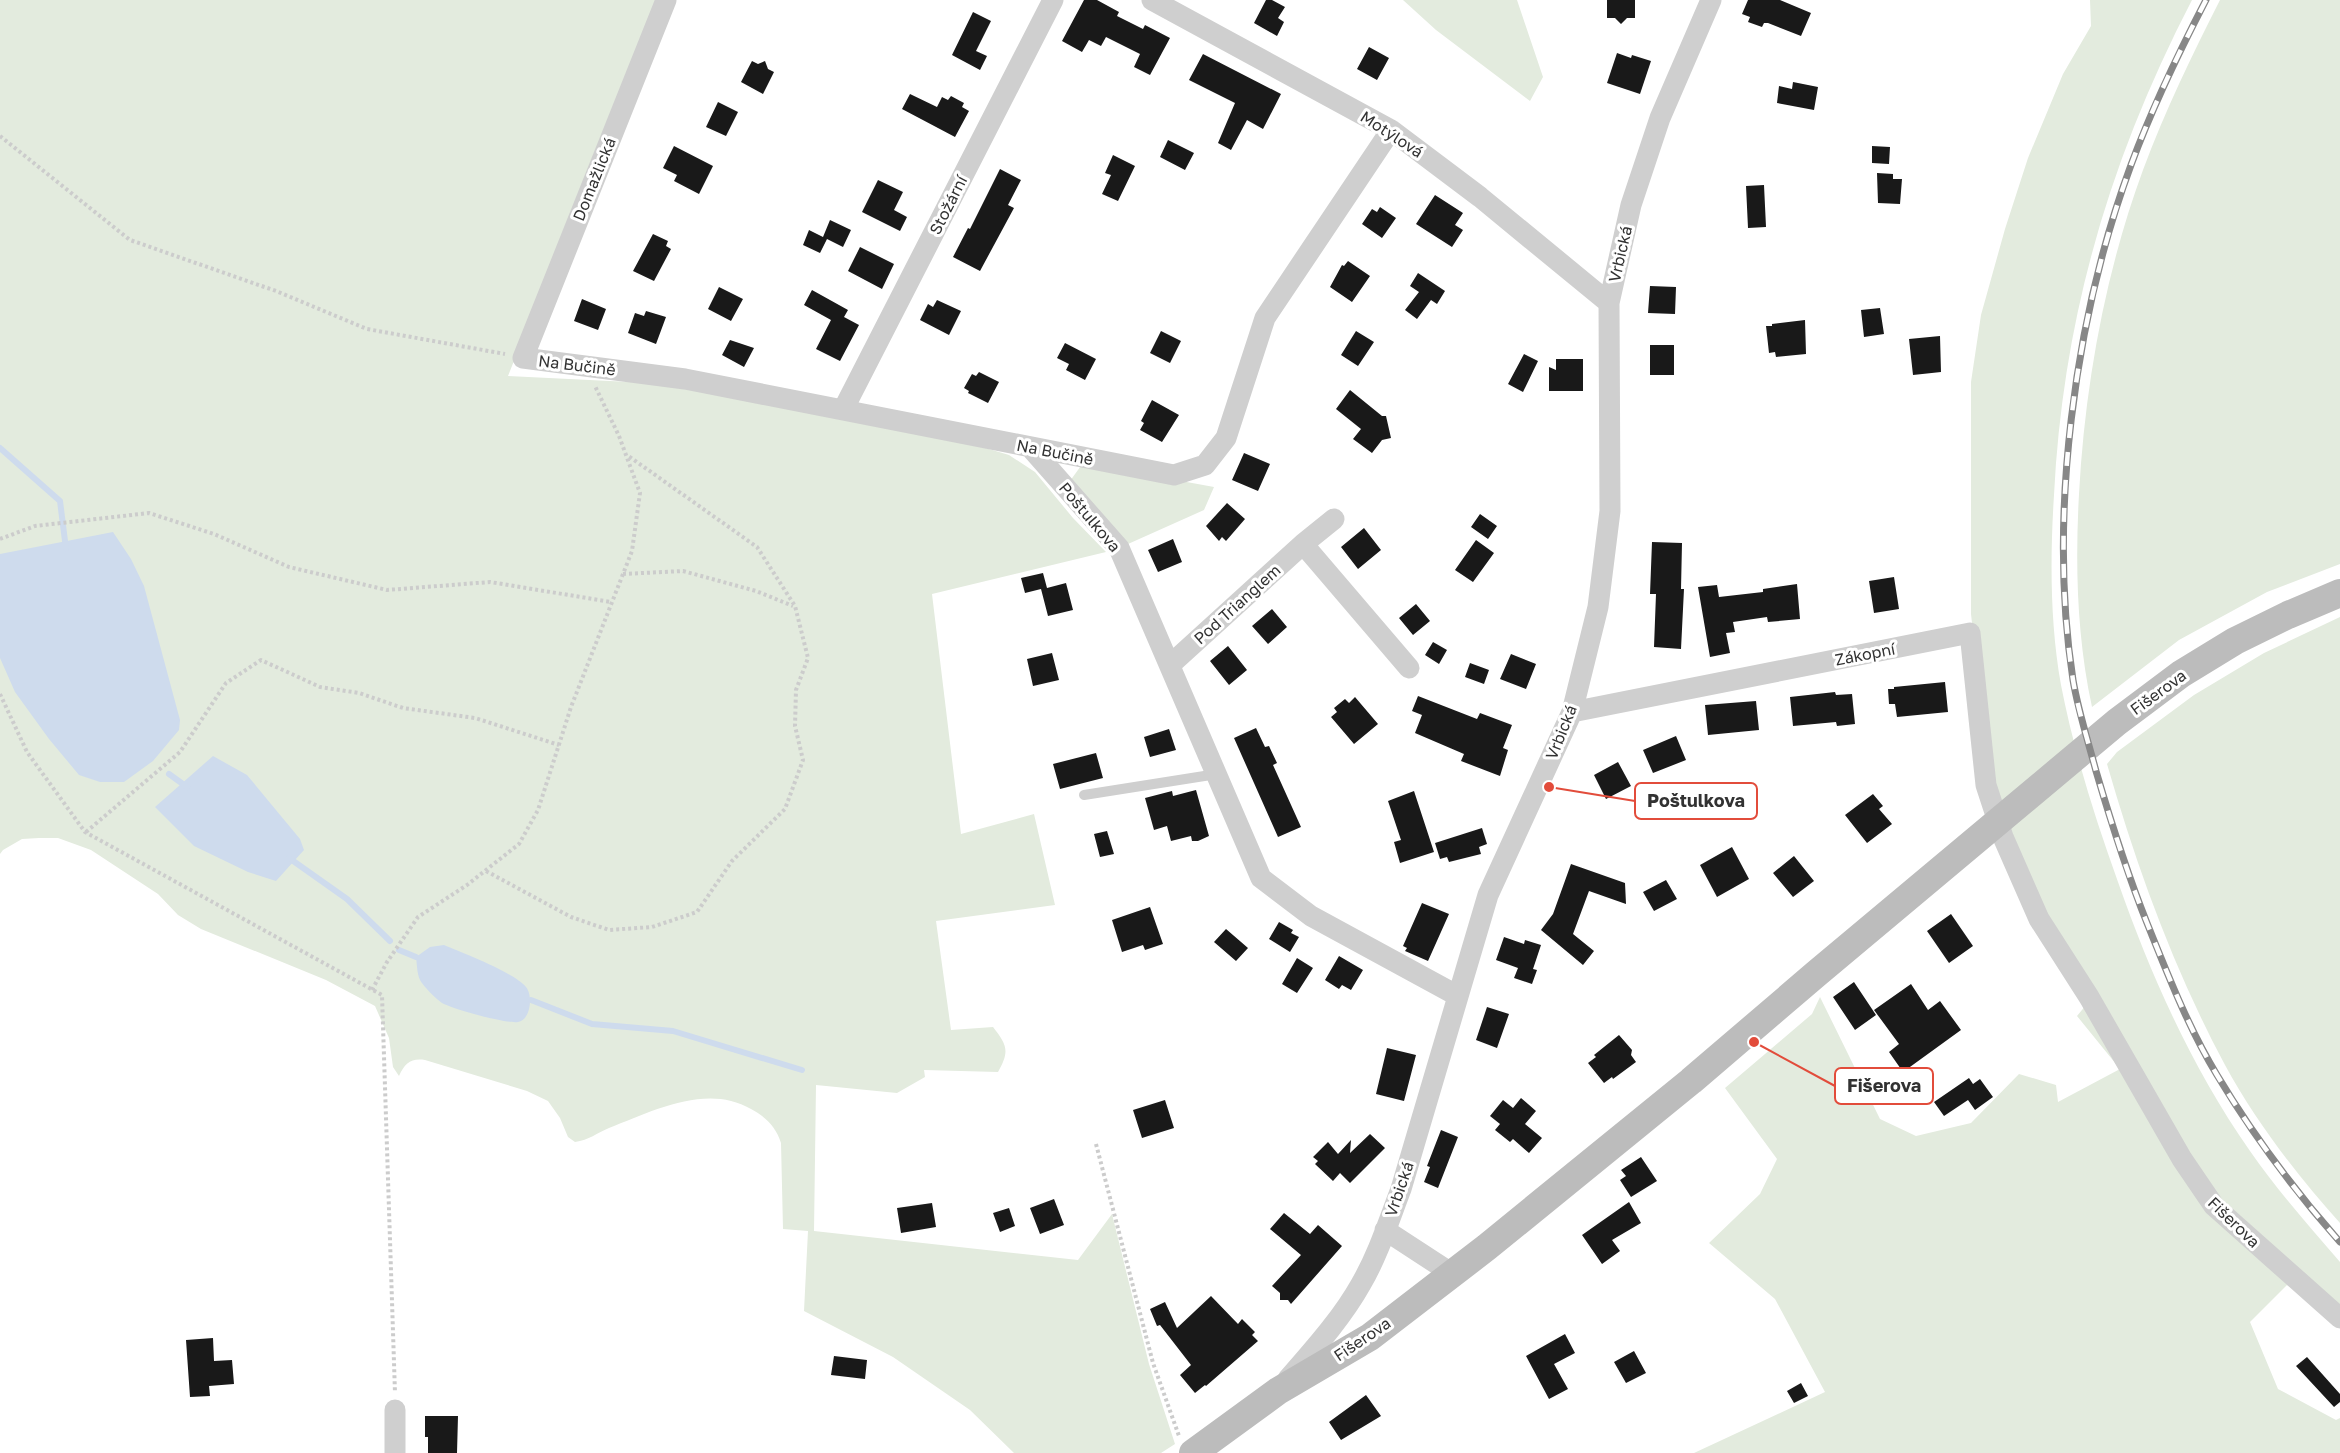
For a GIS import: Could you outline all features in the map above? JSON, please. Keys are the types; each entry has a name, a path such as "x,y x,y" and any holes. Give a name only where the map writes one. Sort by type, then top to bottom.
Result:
{"street":[{"name":"Domažlická","path":"523,357 666,0"},
{"name":"Stožární","path":"843,410 1053,0"},
{"name":"Motýlová","path":"1152,0 1391,130 1480,197 1609,303"},
{"name":"Vrbická","path":"1188,1448 1278,1391 1325,1336 1362,1284 1401,1189 1488,895 1572,712 1598,607 1610,511 1609,303 1631,205 1660,118 1711,0"},
{"name":"Na Bučině","path":"523,357 685,379 1174,475 1205,465 1226,438 1265,318 1391,130"},
{"name":"Poštulkova","path":"1030,447 1119,549 1261,878 1311,916 1458,996"},
{"name":"Pod Trianglem","path":"1170,665 1303,544 1334,519"},
{"path":"1303,544 1409,668"},
{"name":"Fišerova","path":"1278,1391 1370,1337 1450,1273 1487,1247 1691,1081 2117,722 2181,674 2235,641 2340,593"},
{"name":"Zákopní","path":"1572,712 1970,633 1986,785 2001,819"},
{"name":"Fišerova","path":"2001,819 2038,919 2089,997 2182,1159 2214,1206 2340,1318"},
{"path":"1385,1230 1450,1273"},
{"path":"394,1453 395,1410"}],"lane":[{"path":"1084,795 1216,774"}],"path":[{"path":"0,136 130,240 276,291 367,329 523,357"},
{"path":"372,990 387,962 418,916 467,885 519,844 538,810 571,707 632,551 640,493 619,436 585,366"},
{"path":"486,871 571,917 609,930 652,927 697,912 732,861 785,808 804,760 795,726 796,690 808,658 795,606 757,547 627,456"},
{"path":"0,539 35,526 148,513 214,534 289,567 387,590 490,582 611,602"},
{"path":"623,574 683,571 756,591 795,606"},
{"path":"86,832 180,752 226,683 261,660 320,687 359,693 403,708 475,718 559,745"},
{"path":"0,694 27,752 86,832 382,995 395,1410"},
{"path":"1096,1144 1153,1363 1188,1448"}],"shaded area":[{"path":"0,0 657,0 508,376 671,384 959,440 1009,455 1035,472 1073,518 1106,552 932,594 961,834 1034,814 1055,905 936,921 951,1030 993,1027 1004,1044 1004,1059 998,1072 924,1070 925,1077 897,1093 816,1085 814,1231 1078,1260 1112,1214 1149,1364 1175,1444 1161,1453 1014,1453 970,1410 893,1357 804,1311 808,1231 783,1229 781,1143 770,1123 751,1109 734,1102 716,1099 680,1102 643,1114 575,1142 568,1137 560,1118 548,1101 527,1091 425,1060 409,1062 399,1076 393,1067 389,1038 375,1006 326,980 201,929 178,915 158,894 91,850 58,838 39,838 22,839 0,854"},
{"path":"1403,0 1517,0 1543,77 1530,101 1436,30"},
{"path":"2090,0 2192,0 2137,119 2096,240 2080,302 2059,429 2054,495 2052,590 2057,662 2066,710 2101,834 2144,952 2175,1021 2210,1087 2250,1151 2282,1194 2340,1262 2340,1320 2287,1285 2250,1322 2278,1389 2336,1420 2340,1418 2340,1453 1694,1453 1825,1392 1775,1299 1709,1243 1760,1194 1777,1159 1725,1088 1812,1014 1820,997 1880,1119 1916,1136 1971,1123 2019,1074 2056,1085 2058,1102 2120,1069 2077,1016 2096,993 2046,921 1990,784 1971,614 1971,382 1981,315 2028,158 2063,74 2091,26"},
{"path":"2220,0 2340,0 2340,564 2267,592 2179,640 2092,707 2080,628 2077,548 2086,412 2099,330 2118,249 2143,170 2179,84"},
{"path":"1083,463 1214,487 1204,510 1128,544 1070,481"},
{"path":"2340,617 2340,1223 2293,1167 2264,1127 2225,1065 2189,993 2158,918 2107,764 2117,752 2194,695 2264,653"}],"water":[{"path":"113,532 131,559 144,586 180,720 179,730 153,761 124,782 100,782 79,775 49,739 15,692 0,658 0,554"},
{"path":"213,756 247,775 300,839 304,850 276,881 248,872 194,846 155,807"},
{"path":"444,945 487,963 520,981 530,996 530,1007 526,1017 518,1022 503,1021 457,1009 436,999 420,980 416,957 430,947"}],"building":[{"path":"1084,0 1097,0 1119,12 1117,16 1143,29 1145,25 1170,38 1150,75 1134,67 1140,54 1106,37 1101,46 1089,40 1082,52 1062,41"},
{"path":"1266,0 1272,0 1285,7 1278,18 1284,22 1277,36 1254,23"},
{"path":"1607,0 1635,0 1635,18 1627,18 1621,24 1615,18 1607,18"},
{"path":"1748,0 1780,0 1811,13 1801,36 1768,23 1764,23 1762,27 1748,22 1750,17 1742,14"},
{"path":"973,12 991,21 976,51 987,56 980,70 952,55"},
{"path":"1369,47 1389,58 1377,80 1357,69"},
{"path":"1617,53 1651,61 1640,94 1607,83"},
{"path":"1203,54 1281,94 1263,129 1247,120 1231,150 1218,143 1235,103 1189,80"},
{"path":"752,61 758,64 765,61 768,69 774,72 763,94 741,82"},
{"path":"1793,82 1818,87 1814,110 1777,103 1779,86 1792,89"},
{"path":"910,94 937,107 942,97 948,100 951,96 964,103 962,107 969,111 955,137 902,109"},
{"path":"718,102 738,112 726,136 706,127"},
{"path":"1168,140 1194,153 1185,170 1160,157"},
{"path":"674,146 713,166 699,194 674,181 677,175 663,168"},
{"path":"1872,146 1890,147 1889,164 1872,163"},
{"path":"1113,155 1135,166 1118,201 1102,194 1111,175 1105,173"},
{"path":"1000,169 1021,180 1008,205 1014,208 980,271 953,257 968,228 970,229"},
{"path":"1877,173 1893,174 1893,179 1902,179 1900,204 1878,203"},
{"path":"878,180 903,192 894,210 907,217 900,231 862,212"},
{"path":"1764,185 1766,227 1748,228 1746,186"},
{"path":"1435,195 1463,213 1455,225 1463,230 1452,247 1416,224"},
{"path":"1380,207 1396,218 1382,238 1362,224 1372,209 1377,212"},
{"path":"830,220 851,230 843,247 827,239 820,253 803,245 809,230 823,237"},
{"path":"653,234 668,241 666,246 671,249 654,281 633,271"},
{"path":"860,247 894,264 882,289 848,271"},
{"path":"1348,261 1370,276 1352,302 1330,287 1342,265 1344,266"},
{"path":"1418,273 1445,291 1437,304 1431,300 1417,319 1405,310 1419,292 1410,286"},
{"path":"1650,286 1676,287 1675,314 1648,313"},
{"path":"719,287 743,299 731,321 708,309"},
{"path":"812,290 848,310 844,317 859,325 840,361 816,349 831,320 804,305"},
{"path":"582,299 606,309 598,330 574,321"},
{"path":"937,300 961,311 949,335 920,320 928,304 933,307"},
{"path":"1880,308 1884,334 1864,337 1861,310"},
{"path":"646,311 666,317 656,344 628,333 635,313 644,316"},
{"path":"1805,320 1806,354 1776,357 1775,352 1769,353 1766,326"},
{"path":"1161,331 1181,341 1170,363 1150,353"},
{"path":"1356,331 1374,342 1358,366 1341,355"},
{"path":"1940,336 1941,372 1913,375 1909,339"},
{"path":"730,340 754,348 744,367 722,355"},
{"path":"1065,343 1096,359 1085,380 1066,370 1069,364 1057,358"},
{"path":"1650,345 1674,345 1674,375 1650,375"},
{"path":"1524,354 1538,361 1523,392 1508,384"},
{"path":"1556,359 1583,359 1583,391 1549,391 1549,367 1556,370"},
{"path":"979,372 999,382 988,403 968,393 969,391 964,388 972,374 976,376"},
{"path":"1350,390 1382,416 1386,416 1391,438 1382,440 1372,453 1353,439 1361,429 1336,409"},
{"path":"1152,400 1179,415 1162,442 1140,430 1144,423 1141,421"},
{"path":"1244,453 1270,464 1258,491 1232,480"},
{"path":"1227,503 1245,519 1226,541 1222,537 1219,541 1206,526"},
{"path":"1480,514 1497,526 1488,539 1471,527"},
{"path":"1364,528 1381,550 1358,569 1341,547"},
{"path":"1173,539 1182,562 1158,572 1148,550"},
{"path":"1476,540 1494,553 1473,582 1455,570"},
{"path":"1652,542 1682,543 1681,589 1684,589 1681,649 1654,647 1656,594 1650,594"},
{"path":"1043,573 1047,588 1066,583 1073,610 1048,616 1041,589 1025,593 1021,578"},
{"path":"1894,577 1899,609 1874,613 1869,581"},
{"path":"1797,584 1800,619 1768,622 1767,617 1733,622 1735,632 1726,633 1730,653 1710,657 1698,587 1717,585 1719,597 1763,592 1763,589"},
{"path":"1416,604 1430,621 1413,635 1399,618"},
{"path":"1272,609 1287,627 1268,644 1252,626"},
{"path":"1433,642 1447,650 1439,664 1425,655"},
{"path":"1228,646 1247,670 1229,685 1210,661"},
{"path":"1052,653 1059,680 1033,686 1027,659"},
{"path":"1511,654 1536,664 1526,689 1500,679"},
{"path":"1470,663 1489,670 1484,684 1465,677"},
{"path":"1945,682 1948,712 1897,717 1895,704 1889,704 1888,689"},
{"path":"1835,692 1836,695 1852,694 1855,724 1837,726 1836,722 1793,726 1790,697"},
{"path":"1418,696 1477,719 1480,713 1512,725 1503,748 1508,750 1500,776 1461,761 1464,754 1415,733 1422,715 1412,711"},
{"path":"1355,697 1378,724 1354,744 1331,717 1337,712 1334,708 1345,699 1349,703"},
{"path":"1756,701 1759,730 1708,735 1705,705"},
{"path":"1256,728 1265,747 1269,746 1277,763 1273,765 1301,827 1278,837 1234,738"},
{"path":"1169,729 1176,750 1150,757 1144,737"},
{"path":"1676,736 1686,760 1653,773 1643,750"},
{"path":"1096,753 1103,778 1060,789 1053,764"},
{"path":"1618,762 1631,786 1606,799 1594,775"},
{"path":"1196,790 1209,836 1198,841 1192,841 1191,836 1171,841 1167,826 1154,830 1145,798 1172,791 1173,796"},
{"path":"1414,791 1434,852 1400,863 1394,842 1401,840 1388,801"},
{"path":"1873,794 1883,806 1879,809 1892,824 1867,843 1845,815"},
{"path":"1482,828 1487,844 1479,847 1481,854 1449,862 1447,857 1440,859 1435,843"},
{"path":"1107,831 1114,854 1100,857 1094,834"},
{"path":"1732,847 1749,879 1717,897 1700,865"},
{"path":"1794,856 1814,881 1793,897 1773,873"},
{"path":"1571,864 1625,883 1626,904 1589,891 1573,934 1594,951 1583,965 1541,930 1553,914"},
{"path":"1666,880 1677,899 1654,911 1643,892"},
{"path":"1422,903 1449,914 1428,961 1405,951 1407,948 1403,946"},
{"path":"1150,907 1163,944 1145,950 1143,945 1122,952 1112,920"},
{"path":"1951,914 1973,946 1949,963 1927,931"},
{"path":"1279,922 1293,930 1291,933 1299,937 1290,952 1269,939"},
{"path":"1226,929 1248,948 1236,961 1214,942"},
{"path":"1504,937 1524,944 1525,940 1541,945 1533,969 1537,970 1532,984 1514,978 1518,968 1496,960"},
{"path":"1339,956 1363,970 1351,990 1342,985 1339,989 1325,980"},
{"path":"1297,958 1313,968 1297,993 1282,984"},
{"path":"1854,982 1876,1015 1855,1030 1833,997"},
{"path":"1911,984 1928,1010 1940,1001 1961,1030 1903,1072 1889,1052 1899,1044 1874,1010"},
{"path":"1487,1007 1509,1014 1497,1048 1476,1040"},
{"path":"1619,1035 1632,1050 1631,1055 1636,1062 1604,1083 1588,1063 1596,1057 1594,1055"},
{"path":"1387,1048 1416,1055 1404,1101 1376,1094"},
{"path":"1969,1078 1973,1084 1980,1079 1993,1097 1975,1110 1968,1100 1944,1116 1934,1102"},
{"path":"1521,1098 1536,1111 1525,1124 1542,1138 1529,1153 1513,1139 1510,1142 1495,1130 1500,1124 1490,1116 1503,1100 1513,1108"},
{"path":"1165,1100 1174,1128 1142,1138 1133,1110"},
{"path":"1441,1130 1458,1137 1438,1188 1424,1182 1430,1167 1427,1166"},
{"path":"1370,1134 1385,1148 1350,1183 1340,1173 1333,1181 1315,1164 1318,1161 1313,1157 1328,1142 1338,1154 1351,1140 1350,1153"},
{"path":"1641,1157 1657,1181 1631,1197 1620,1180 1626,1176 1621,1170"},
{"path":"1054,1199 1064,1225 1040,1234 1030,1208"},
{"path":"1629,1202 1641,1223 1612,1240 1620,1251 1602,1264 1582,1235"},
{"path":"932,1203 936,1227 901,1233 897,1208"},
{"path":"1009,1208 1015,1226 1000,1232 993,1213"},
{"path":"1284,1213 1310,1234 1318,1225 1342,1246 1291,1304 1288,1300 1280,1300 1280,1293 1272,1286 1301,1255 1270,1229"},
{"path":"1211,1296 1238,1324 1242,1319 1255,1332 1252,1335 1258,1341 1195,1393 1180,1375 1191,1365 1160,1325 1157,1326 1150,1309 1165,1302 1177,1328"},
{"path":"1565,1334 1575,1353 1554,1364 1568,1389 1549,1399 1526,1356"},
{"path":"213,1338 214,1361 232,1360 234,1384 209,1386 210,1396 190,1397 186,1340"},
{"path":"1634,1351 1646,1373 1626,1383 1614,1362"},
{"path":"834,1356 867,1360 865,1379 831,1375"},
{"path":"2307,1357 2340,1394 2340,1402 2334,1407 2296,1366"},
{"path":"1801,1383 1808,1396 1794,1403 1787,1391"},
{"path":"1366,1395 1381,1416 1341,1440 1329,1422"},
{"path":"425,1416 458,1416 457,1453 428,1453"}],"waterway":[{"path":"0,448 60,501 66,549"},
{"path":"169,774 187,787"},
{"path":"289,858 347,899 390,941"},
{"path":"399,950 416,957"},
{"path":"531,1000 592,1024 673,1031 802,1070"}],"railway":[{"path":"2206,0 2166,81 2139,144 2111,225 2094,288 2071,419 2065,486 2066,617 2075,691 2096,771 2133,885 2179,1001 2207,1057 2245,1119 2290,1182 2340,1242"}],"place":[{"name":"Poštulkova","path":"1549,787"},
{"name":"Fišerova","path":"1754,1042"}]}
